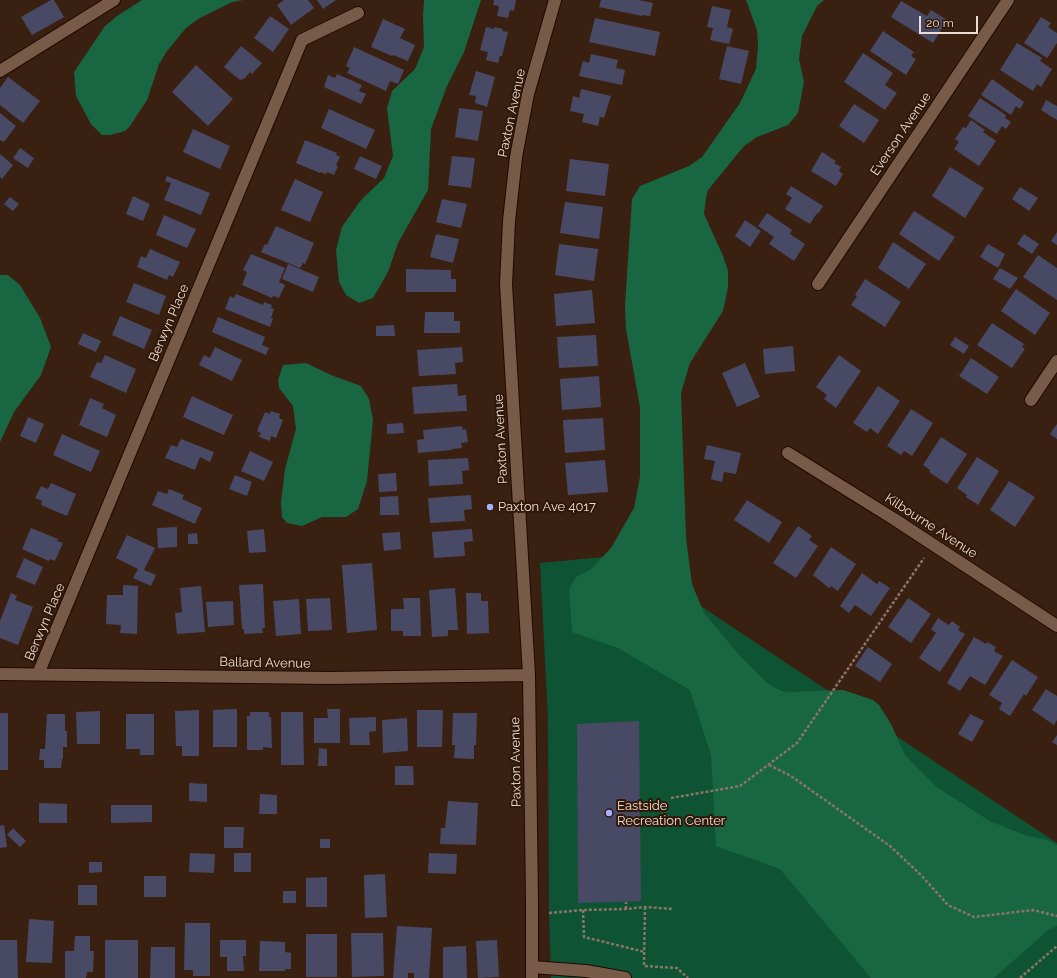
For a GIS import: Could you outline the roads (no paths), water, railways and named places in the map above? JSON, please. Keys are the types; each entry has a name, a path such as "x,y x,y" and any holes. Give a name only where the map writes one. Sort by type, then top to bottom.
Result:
{"street":[{"path":"0,71 114,0"},
{"name":"Paxton Avenue","path":"532,973 529,675 506,284 509,220 516,157 528,94 555,0"},
{"name":"Everson Avenue","path":"818,284 1008,0"},
{"name":"Berwyn Place","path":"38,674 302,40 358,13"},
{"path":"1031,400 1057,361"},
{"name":"Kilbourne Avenue","path":"788,452 933,544 1057,626"},
{"name":"Ballard Avenue","path":"0,674 329,678 529,675"},
{"path":"532,973 586,971 625,978"}],"place":[{"name":"Paxton Ave 4017","path":"490,507"},
{"name":"Eastside Recreation Center","path":"609,813"}]}
